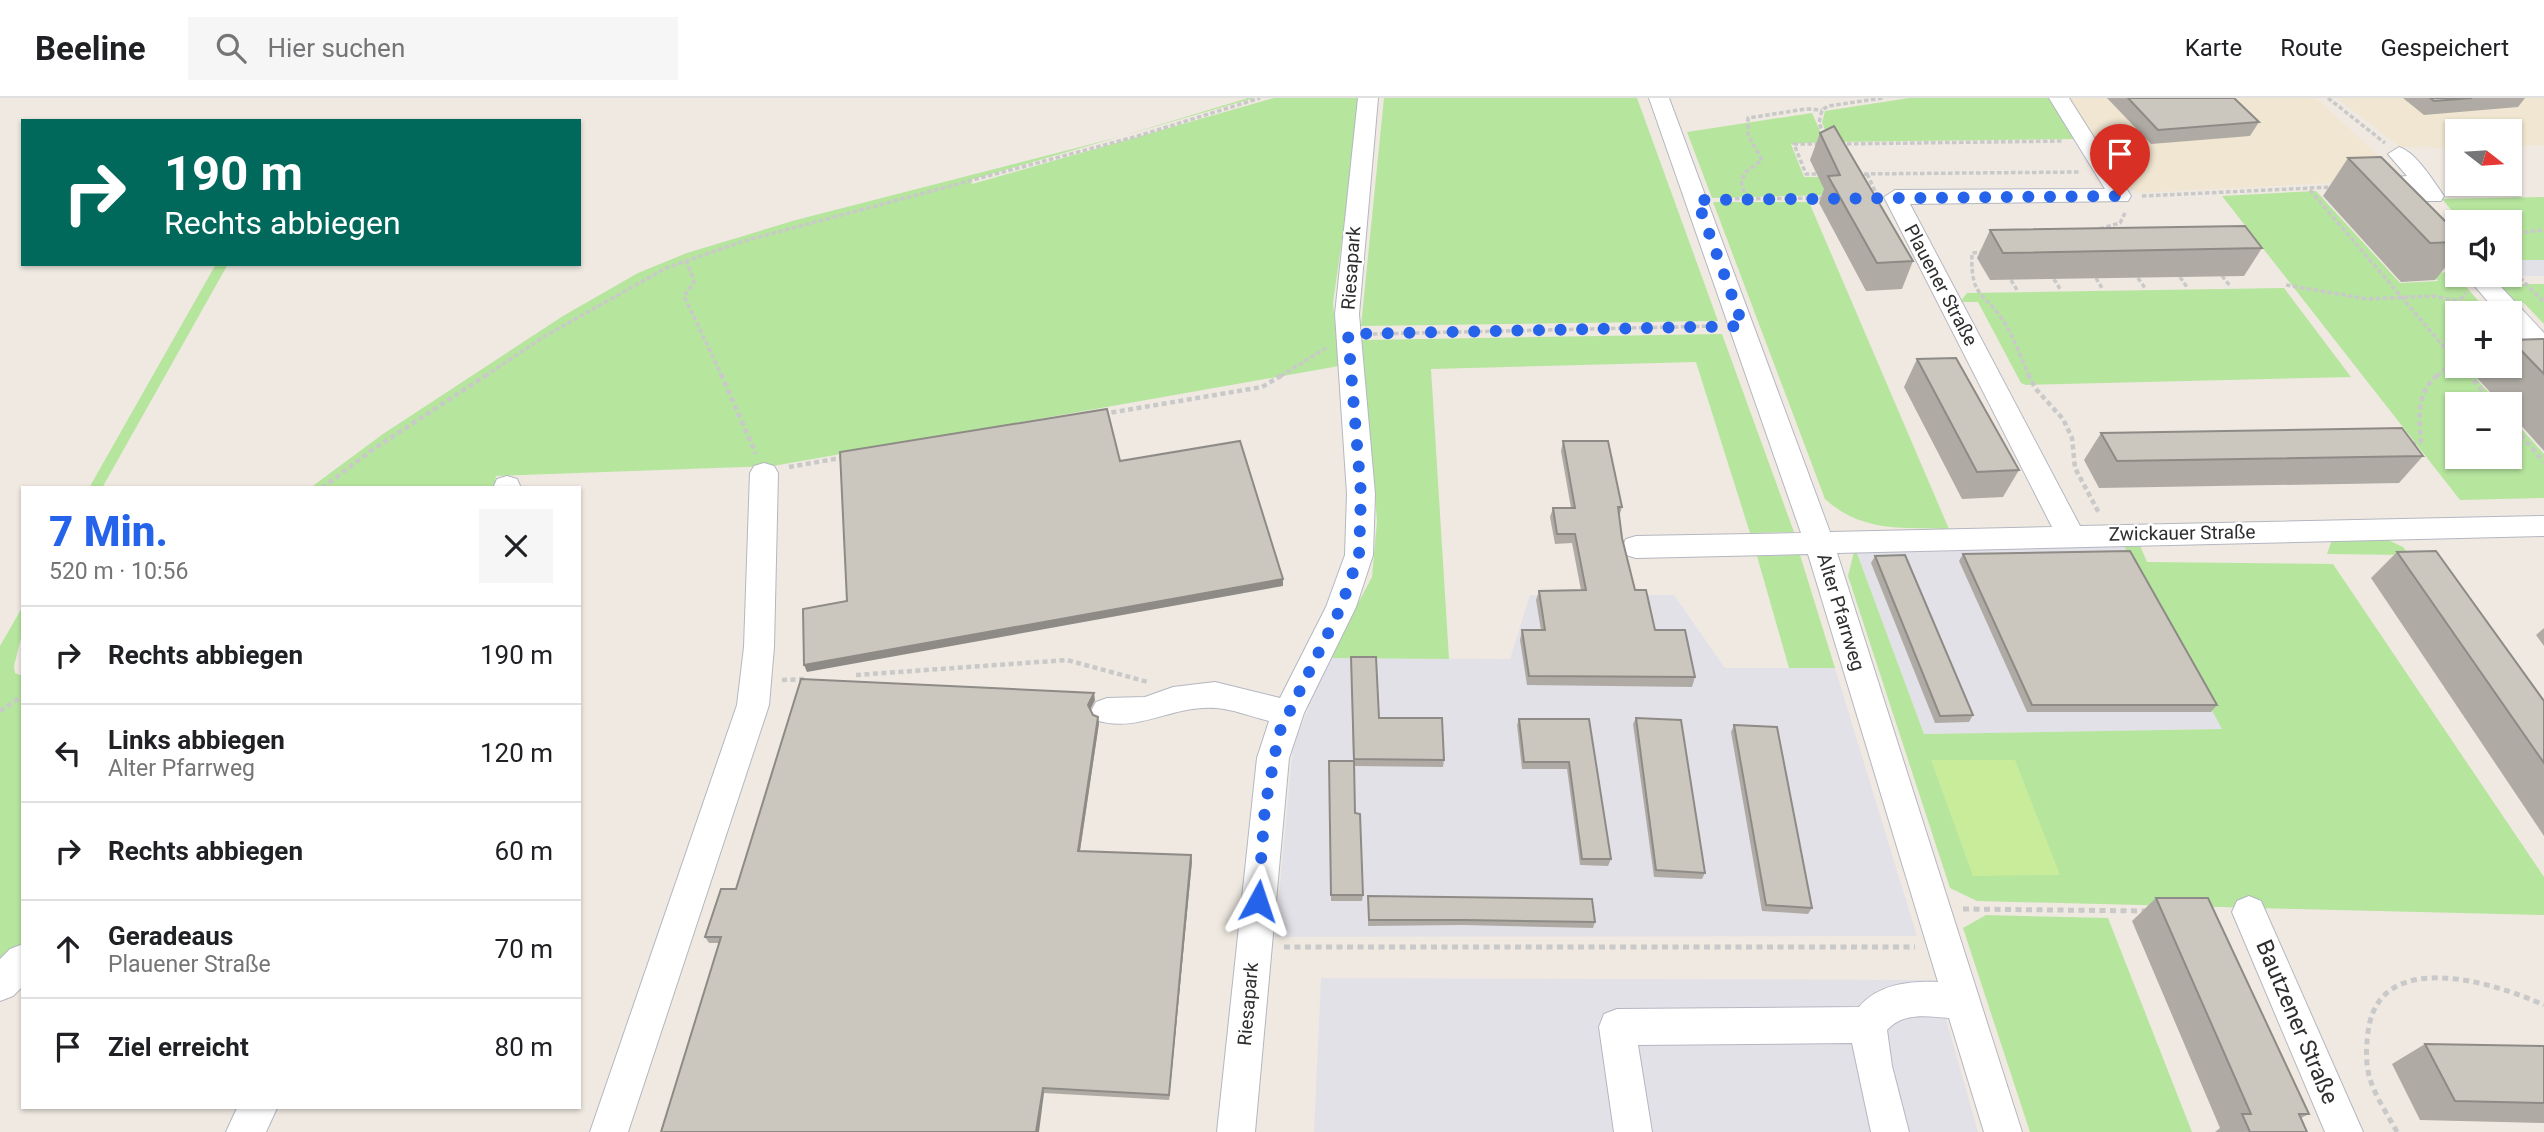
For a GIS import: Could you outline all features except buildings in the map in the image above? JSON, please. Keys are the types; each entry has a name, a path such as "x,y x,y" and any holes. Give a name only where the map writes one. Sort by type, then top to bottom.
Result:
{"street":[{"name":"Riesapark","path":"1236,1132 1265,807 1273,758 1288,713 1341,607 1359,555 1361,494 1348,334 1351,252 1368,98"},
{"name":"Alter Pfarrweg","path":"1659,98 1819,542 2003,1132"},
{"path":"2060,98 2120,196"},
{"path":"2375,185 2425,200 2416,172 2399,154"},
{"name":"Plauener Straße","path":"2071,536 1895,197 2120,196"},
{"path":"2488,287 2544,349"},
{"path":"609,1132 753,705 759,647 764,473"},
{"name":"Zwickauer Straße","path":"1636,547 2544,526"},
{"path":"1107,711 1145,710 1173,700 1215,695 1288,713"},
{"name":"Bautzener Straße","path":"2249,912 2344,1132"},
{"path":"0,984 21,963"},
{"path":"1890,1132 1872,1066 1868,1025 1879,1009 1902,1000 1962,1001"},
{"path":"1633,1132 1617,1027 1868,1025"},
{"path":"245,1132 257,1109"}],"path":[{"path":"325,486 372,450 545,336 634,285 686,260 744,241 1125,140 1260,98"},
{"path":"1746,199 1741,181 1746,172 1762,160 1748,136 1745,127 1748,118 1806,109 1822,110 1883,98"},
{"path":"2328,98 2399,154"},
{"path":"1822,110 1818,123 1828,144"},
{"path":"1832,174 1806,174 1794,144 2084,141"},
{"path":"1845,175 2104,171"},
{"path":"1865,198 1878,198 1867,174"},
{"path":"2086,233 2120,223 2126,210 2120,196 2375,185"},
{"path":"2309,189 2445,348"},
{"path":"1697,200 1825,198"},
{"path":"2522,233 2544,230"},
{"path":"1994,246 1983,252 1972,253 1971,276 1976,291 2005,323 2035,388 2063,419 2072,438 2075,468 2111,535"},
{"path":"686,260 694,282 684,296 688,307 736,404 764,473 849,457"},
{"path":"2222,276 2230,286"},
{"path":"2180,277 2188,287"},
{"path":"2096,278 2102,289"},
{"path":"2138,278 2145,288"},
{"path":"2054,279 2060,289"},
{"path":"2011,280 2017,290"},
{"path":"2522,280 2544,302"},
{"path":"2286,285 2367,299 2432,296 2459,301"},
{"path":"1097,415 1262,387 1348,334 1743,326"},
{"path":"2412,445 2421,441 2419,411 2424,390 2445,371"},
{"path":"2471,378 2484,392"},
{"path":"2522,436 2544,461"},
{"path":"856,675 1067,660 1163,687 1173,700"},
{"path":"0,711 21,697"},
{"path":"1932,908 2153,911"},
{"path":"1254,947 1944,947"},
{"path":"2397,1132 2370,1077 2366,1043 2371,1016 2385,992 2409,979 2458,980 2524,994 2544,1005"}],"shaded area":[{"path":"2067,98 2316,98 2404,179 2139,193 2120,183"},
{"path":"2337,98 2544,98 2544,145 2522,146 2522,119 2445,119 2445,148 2400,147"},
{"path":"2522,260 2544,260 2544,276 2522,276"},
{"path":"2123,544 2223,729 1924,734 1855,548"},
{"path":"1530,595 1674,595 1725,668 1835,668 1917,936 1275,937 1293,746 1329,658 1510,659"},
{"path":"1321,978 1935,980 1978,1132 1314,1132"}],"green space":[{"path":"1248,98 1254,98 1121,137"},
{"path":"1274,98 1362,98 1333,303 1339,366 773,466 496,476 494,486 313,486 383,434 563,316 638,273 687,253 796,220 1118,137 970,180 972,184"},
{"path":"1384,98 1637,98 1718,321 1361,326"},
{"path":"1909,98 2053,98 2077,139 1831,142 1822,123 1825,111"},
{"path":"1812,113 1825,142 1791,144 1804,177 1826,177 1833,195 1712,198 1687,132"},
{"path":"2316,191 2400,283 2438,281 2431,273 2445,272 2445,287 2466,287 2478,301 2445,301 2445,378 2476,378 2488,392 2445,392 2445,469 2522,469 2522,429 2544,454 2544,498 2460,500 2222,196"},
{"path":"2544,197 2544,260 2522,260 2522,210 2451,210 2442,199"},
{"path":"1713,202 1809,202 1949,529 1899,528 1868,523 1839,510 1825,499"},
{"path":"215,266 227,266 103,486 90,486"},
{"path":"2522,284 2544,284 2544,324 2522,301 2506,301 2499,291 2504,287 2522,287"},
{"path":"2284,288 2351,377 2026,385 2021,383 1978,302 1960,302 1967,293"},
{"path":"1722,334 1794,532 1750,533 1696,362 1431,369 1449,659 1329,658 1372,577 1377,521 1362,340"},
{"path":"2522,350 2544,375 2522,375"},
{"path":"2386,539 2403,547 2409,555 2327,554 2332,540"},
{"path":"2139,543 2147,562 2333,564 2544,877 2544,915 1977,901 1950,888 1848,576 1855,548 1924,734 2222,729 2123,544"},
{"path":"1800,555 1835,668 1789,668 1757,556"},
{"path":"21,609 21,638 14,666 15,673 21,675 21,945 0,966 0,646"},
{"path":"1931,760 2015,760 2060,875 1973,876"},
{"path":"1986,915 2108,918 2192,1132 2030,1132 1963,928"}],"route":[{"path":"1258,901 1265,807 1279,733 1341,607 1359,555 1361,494 1354,435 1348,334 1743,326 1697,200 2120,196"}]}
